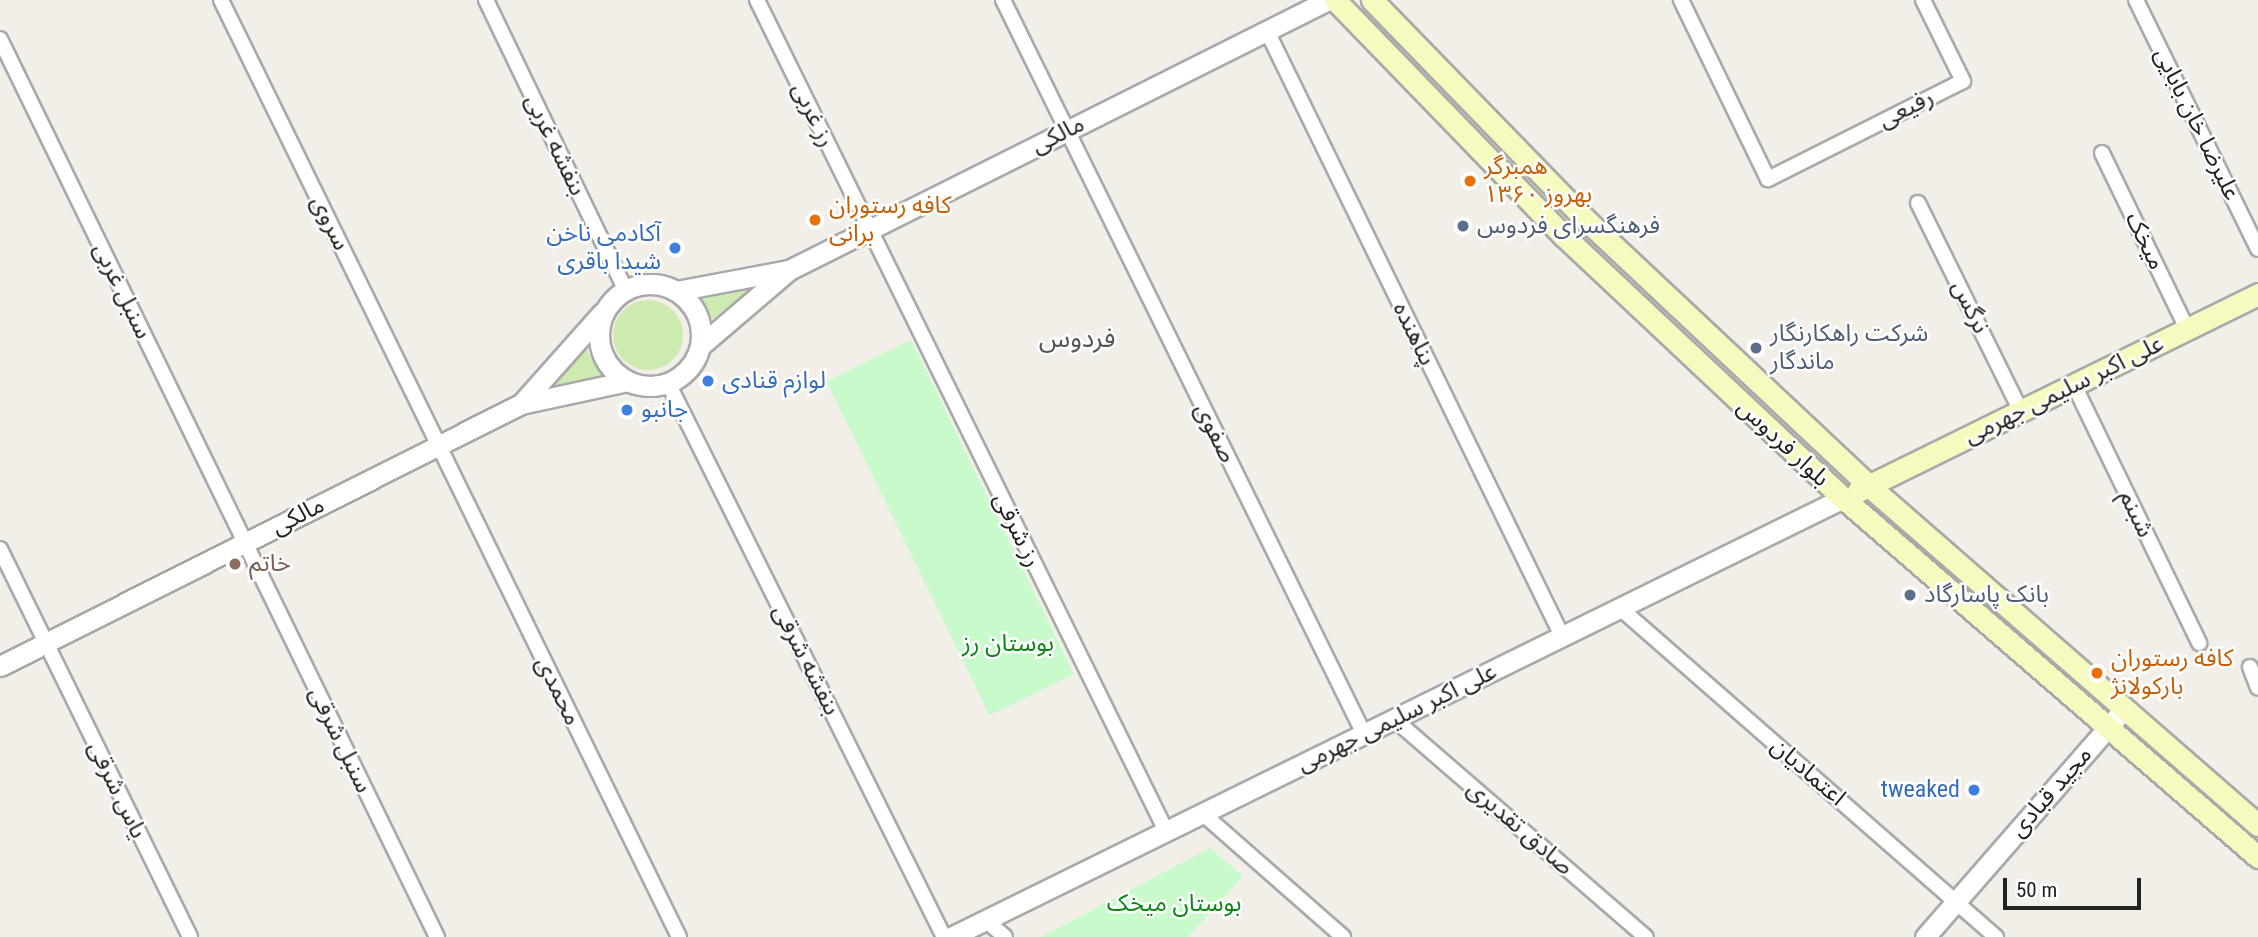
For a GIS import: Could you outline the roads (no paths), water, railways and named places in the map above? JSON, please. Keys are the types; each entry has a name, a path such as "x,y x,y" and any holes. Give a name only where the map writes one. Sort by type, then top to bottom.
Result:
{"main road":[{"name":"بلوار فردوس","path":"1335,0 1565,237 1843,499 2106,729 2258,857"},
{"name":"بلوار فردوس","path":"1372,0 1584,218 1869,486 2258,825"},
{"name":"علی اکبر سلیمی جهرمی","path":"1843,499 2258,295"}],"street":[{"name":"سروی","path":"222,0 438,446"},
{"name":"بنفشه غربی","path":"486,0 625,289"},
{"name":"رز غربی","path":"757,0 868,230"},
{"name":"صفوی","path":"1003,0 1364,734"},
{"name":"مالکی","path":"700,346 789,270 1328,0"},
{"name":"رفیعی","path":"1681,0 1768,179 1963,80 1923,0"},
{"name":"علیرضا خان بابایی","path":"2136,0 2258,249"},
{"name":"پناهنده","path":"1267,31 1562,636"},
{"name":"سنبل غربی","path":"0,39 243,544"},
{"name":"میخک","path":"2102,153 2187,329"},
{"name":"نرگس","path":"1918,203 2021,411"},
{"name":"رز شرقی","path":"868,230 1167,831"},
{"name":"مالکی","path":"676,291 789,270"},
{"path":"660,284 676,291 697,315 700,346 688,368 668,383 640,386 627,381 604,359 598,328 603,313 625,289 660,284"},
{"name":"مالکی","path":"521,404 603,313"},
{"name":"مالکی","path":"0,666 521,404 627,381"},
{"name":"بنفشه شرقی","path":"668,383 944,937"},
{"name":"شبنم","path":"2074,385 2199,643"},
{"name":"محمدی","path":"438,446 679,937"},
{"name":"علی اکبر سلیمی جهرمی","path":"951,937 1843,499"},
{"name":"سنبل شرقی","path":"243,544 437,937"},
{"name":"یاس شرقی","path":"0,548 190,937"},
{"name":"اعتمادیان","path":"1620,608 1996,937"},
{"path":"2250,667 2258,688"},
{"name":"مجید قبادی","path":"1925,937 2123,710"},
{"name":"صادق تقدیری","path":"1394,719 1646,937"},
{"path":"1202,813 1343,937"},
{"path":"985,920 1005,937"}],"place":[{"name":"همبرگر بهروز ۱۳۶۰","path":"1470,181"},
{"name":"كافه رستوران برانى","path":"815,220"},
{"name":"فرهنگسرای فردوس","path":"1463,226"},
{"name":"آکادمی ناخن شیدا باقری","path":"675,248"},
{"name":"شرکت راهکارنگار ماندگار","path":"1756,348"},
{"name":"لوازم قنادی","path":"708,381"},
{"name":"جانبو","path":"627,410"},
{"name":"خاتم","path":"235,564"},
{"name":"بانک پاسارگاد","path":"1910,595"},
{"name":"کافه رستوران بارکولانژ","path":"2097,673"},
{"name":"tweaked","path":"1974,790"}],"district":[{"name":"فردوس","path":"1077,339"}],"park label":[{"name":"بوستان رز","path":"1008,644"},
{"name":"بوستان میخک","path":"1174,904"}]}
